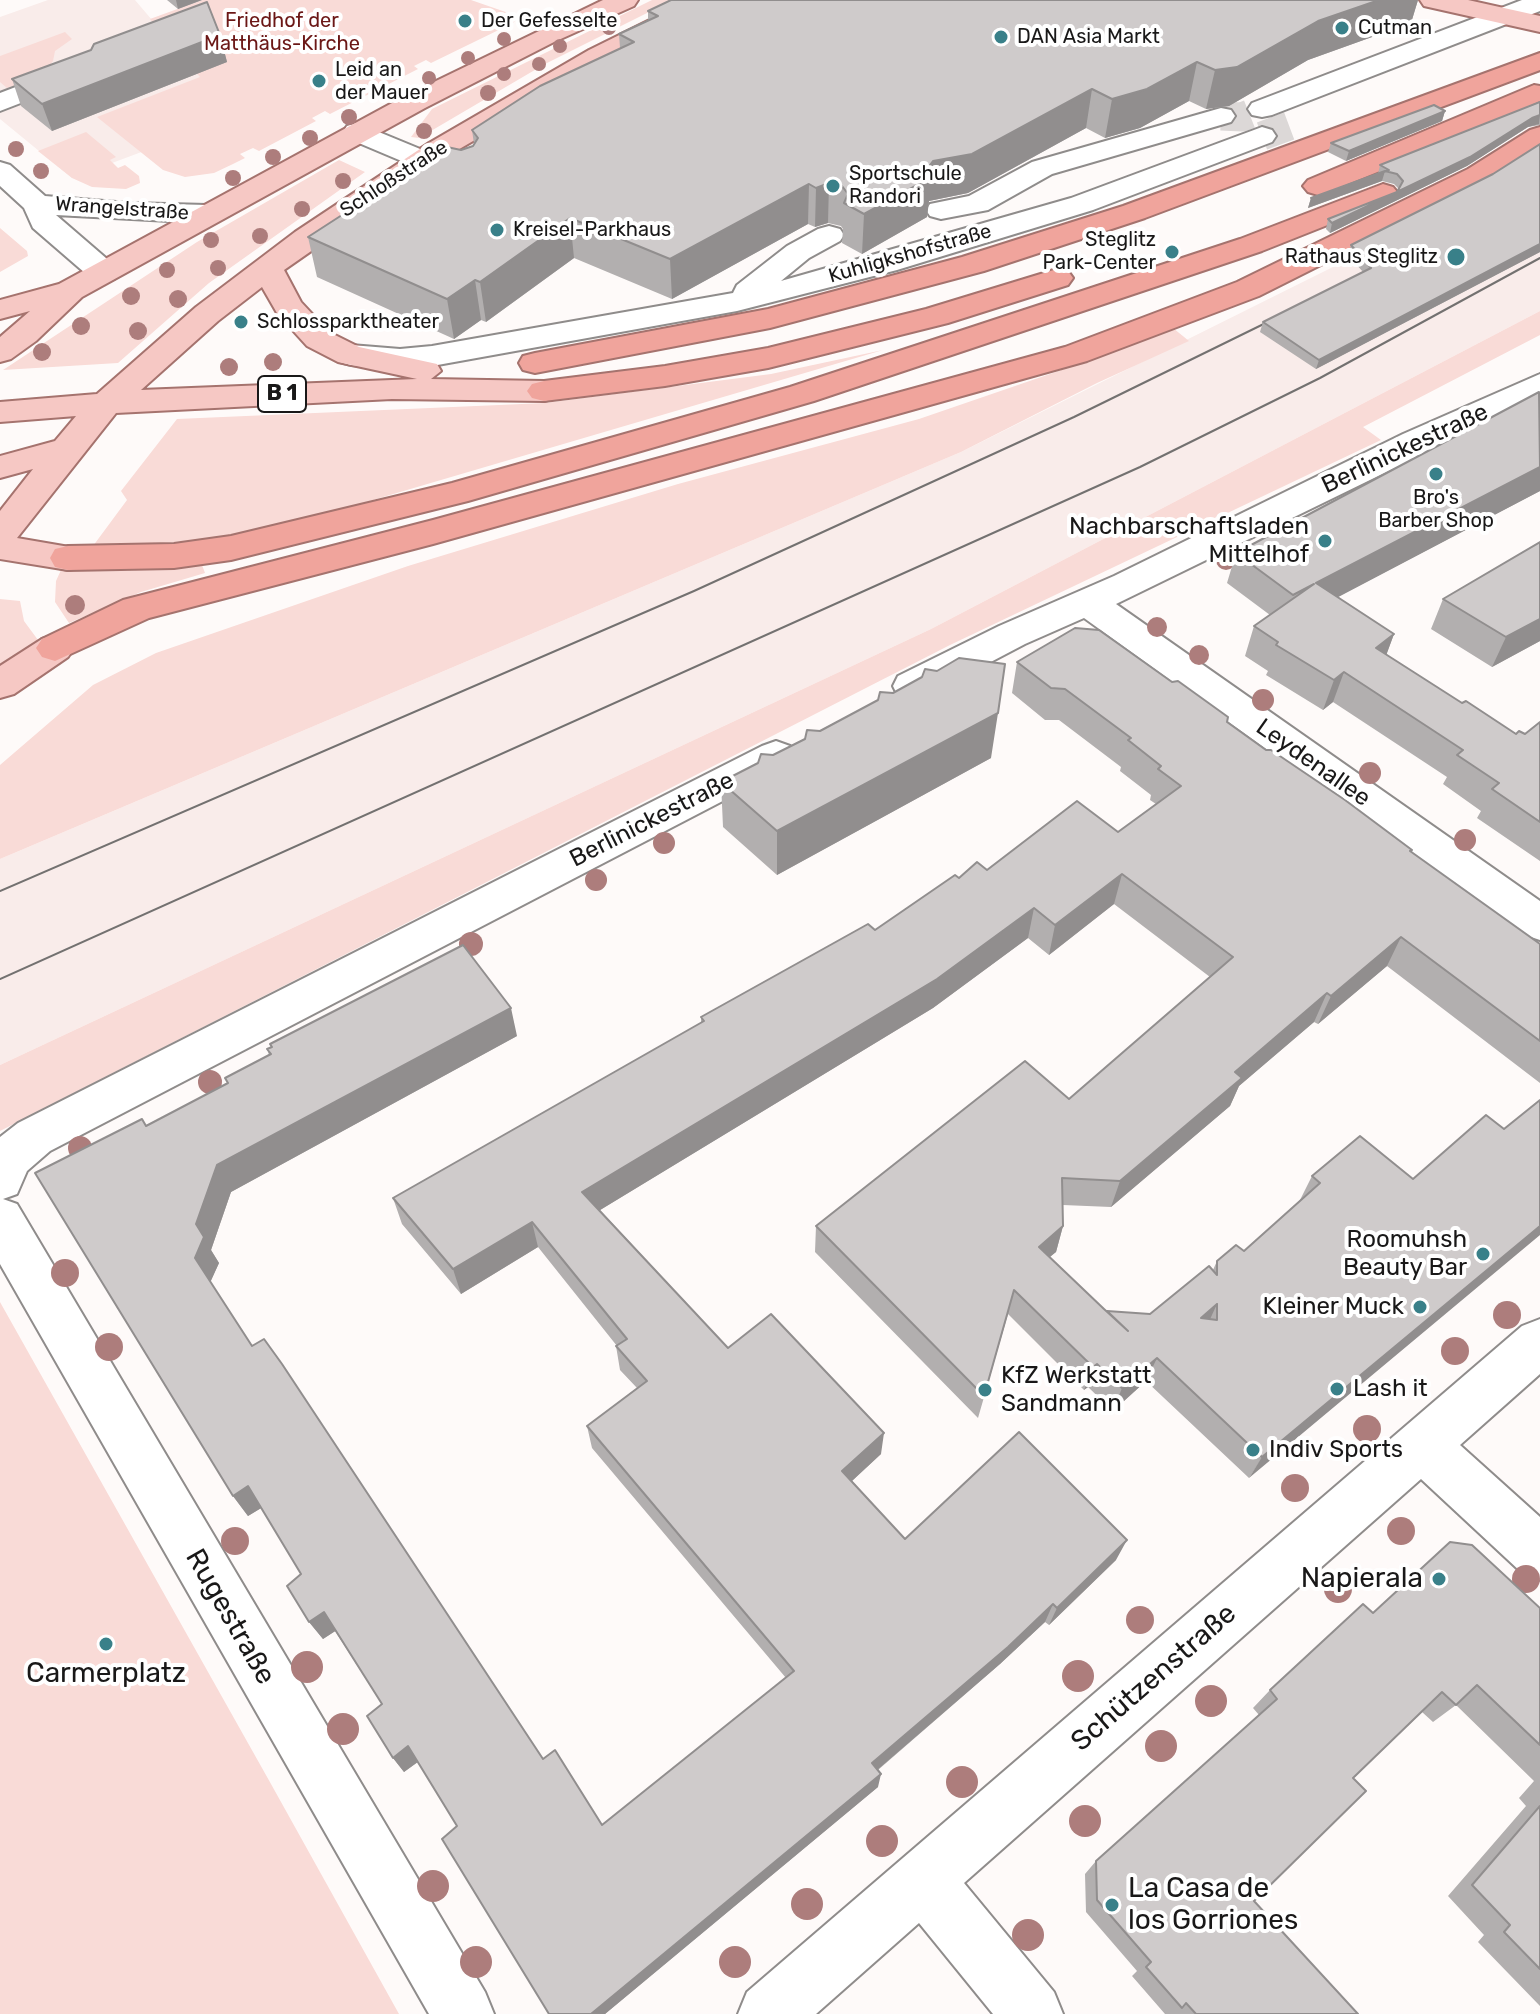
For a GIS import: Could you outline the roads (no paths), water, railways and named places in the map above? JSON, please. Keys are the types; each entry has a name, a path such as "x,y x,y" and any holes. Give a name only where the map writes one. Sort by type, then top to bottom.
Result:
{"highway":[{"path":"539,377 676,338 898,286 1062,237 1540,61"},
{"path":"1298,194 1429,141 1540,90"},
{"path":"68,558 174,556 231,548 456,493 802,394 1251,245 1540,128"},
{"path":"55,648 136,609 433,532 1076,354 1248,289 1478,175 1540,136"},
{"path":"539,377 665,376 796,351 937,316 1096,266"}],"main road":[{"path":"0,310 71,290 348,137 545,36 625,0"},
{"name":"Schloßstraße","path":"0,535 66,449 107,403 207,314 267,268 412,165 599,56 710,0"},
{"path":"1433,0 1540,24"},
{"path":"267,268 288,306 306,329 349,355 539,377"},
{"path":"0,352 25,334 71,290"},
{"path":"392,389 436,365"},
{"path":"392,389 539,377"},
{"name":"B 1","path":"0,412 172,398 392,389"},
{"path":"0,467 66,449"},
{"path":"0,547 68,558"},
{"path":"0,684 55,648"}],"street":[{"name":"Kuhligkshofstraße","path":"436,365 472,350 737,302 1082,204 1263,110 1540,2"},
{"path":"1294,124 1540,31"},
{"path":"1447,39 1501,48"},
{"path":"0,103 88,68 92,53"},
{"path":"1300,94 1336,109"},
{"name":"Kuhligkshofstraße","path":"941,210 977,204 1042,168 1075,156 1131,145 1221,116"},
{"path":"348,137 412,165 466,178"},
{"path":"1075,156 1049,179 1057,192 1082,204"},
{"name":"Wrangelstraße","path":"0,171 37,204 44,222 103,272"},
{"name":"Wrangelstraße","path":"37,204 128,212 207,214"},
{"name":"Kuhligkshofstraße","path":"737,302 809,238 843,274"},
{"name":"Berlinickestraße","path":"874,705 1012,635 1540,384"},
{"name":"Leydenallee","path":"1087,602 1540,923"},
{"name":"Berlinickestraße","path":"0,1179 10,1157 34,1137 817,735"},
{"name":"Rugestraße","path":"0,1219 463,2014"},
{"name":"Schützenstraße","path":"769,2014 1540,1342"},
{"path":"1422,1445 1540,1553"},
{"path":"923,1880 1032,2014"}],"tunnel":[{"path":"1221,116 1242,117 1262,109"},
{"path":"1262,136 1294,124"}],"tram line":[{"path":"0,979 1140,467 1320,378 1540,258"},
{"path":"0,891 694,591 1074,417 1282,315"}],"place":[{"name":"Der Gefesselte","path":"465,21"},
{"name":"Cutman","path":"1342,28"},
{"name":"DAN Asia Markt","path":"1001,37"},
{"name":"Leid an der Mauer","path":"319,81"},
{"name":"Sportschule Randori","path":"833,186"},
{"name":"Kreisel-Parkhaus","path":"497,230"},
{"name":"Steglitz Park-Center","path":"1172,252"},
{"name":"Rathaus Steglitz","path":"1456,257"},
{"name":"Schlossparktheater","path":"241,322"},
{"name":"Bro's Barber Shop","path":"1436,474"},
{"name":"Nachbarschaftsladen Mittelhof","path":"1325,541"},
{"name":"Roomuhsh Beauty Bar","path":"1483,1254"},
{"name":"Kleiner Muck","path":"1420,1307"},
{"name":"Lash it","path":"1337,1389"},
{"name":"KfZ Werkstatt Sandmann","path":"985,1390"},
{"name":"Indiv Sports","path":"1253,1450"},
{"name":"Napierala","path":"1439,1579"},
{"name":"Carmerplatz","path":"106,1644"},
{"name":"La Casa de los Gorriones","path":"1112,1905"}],"park label":[{"name":"Friedhof der Matthäus-Kirche","path":"282,32"}]}
